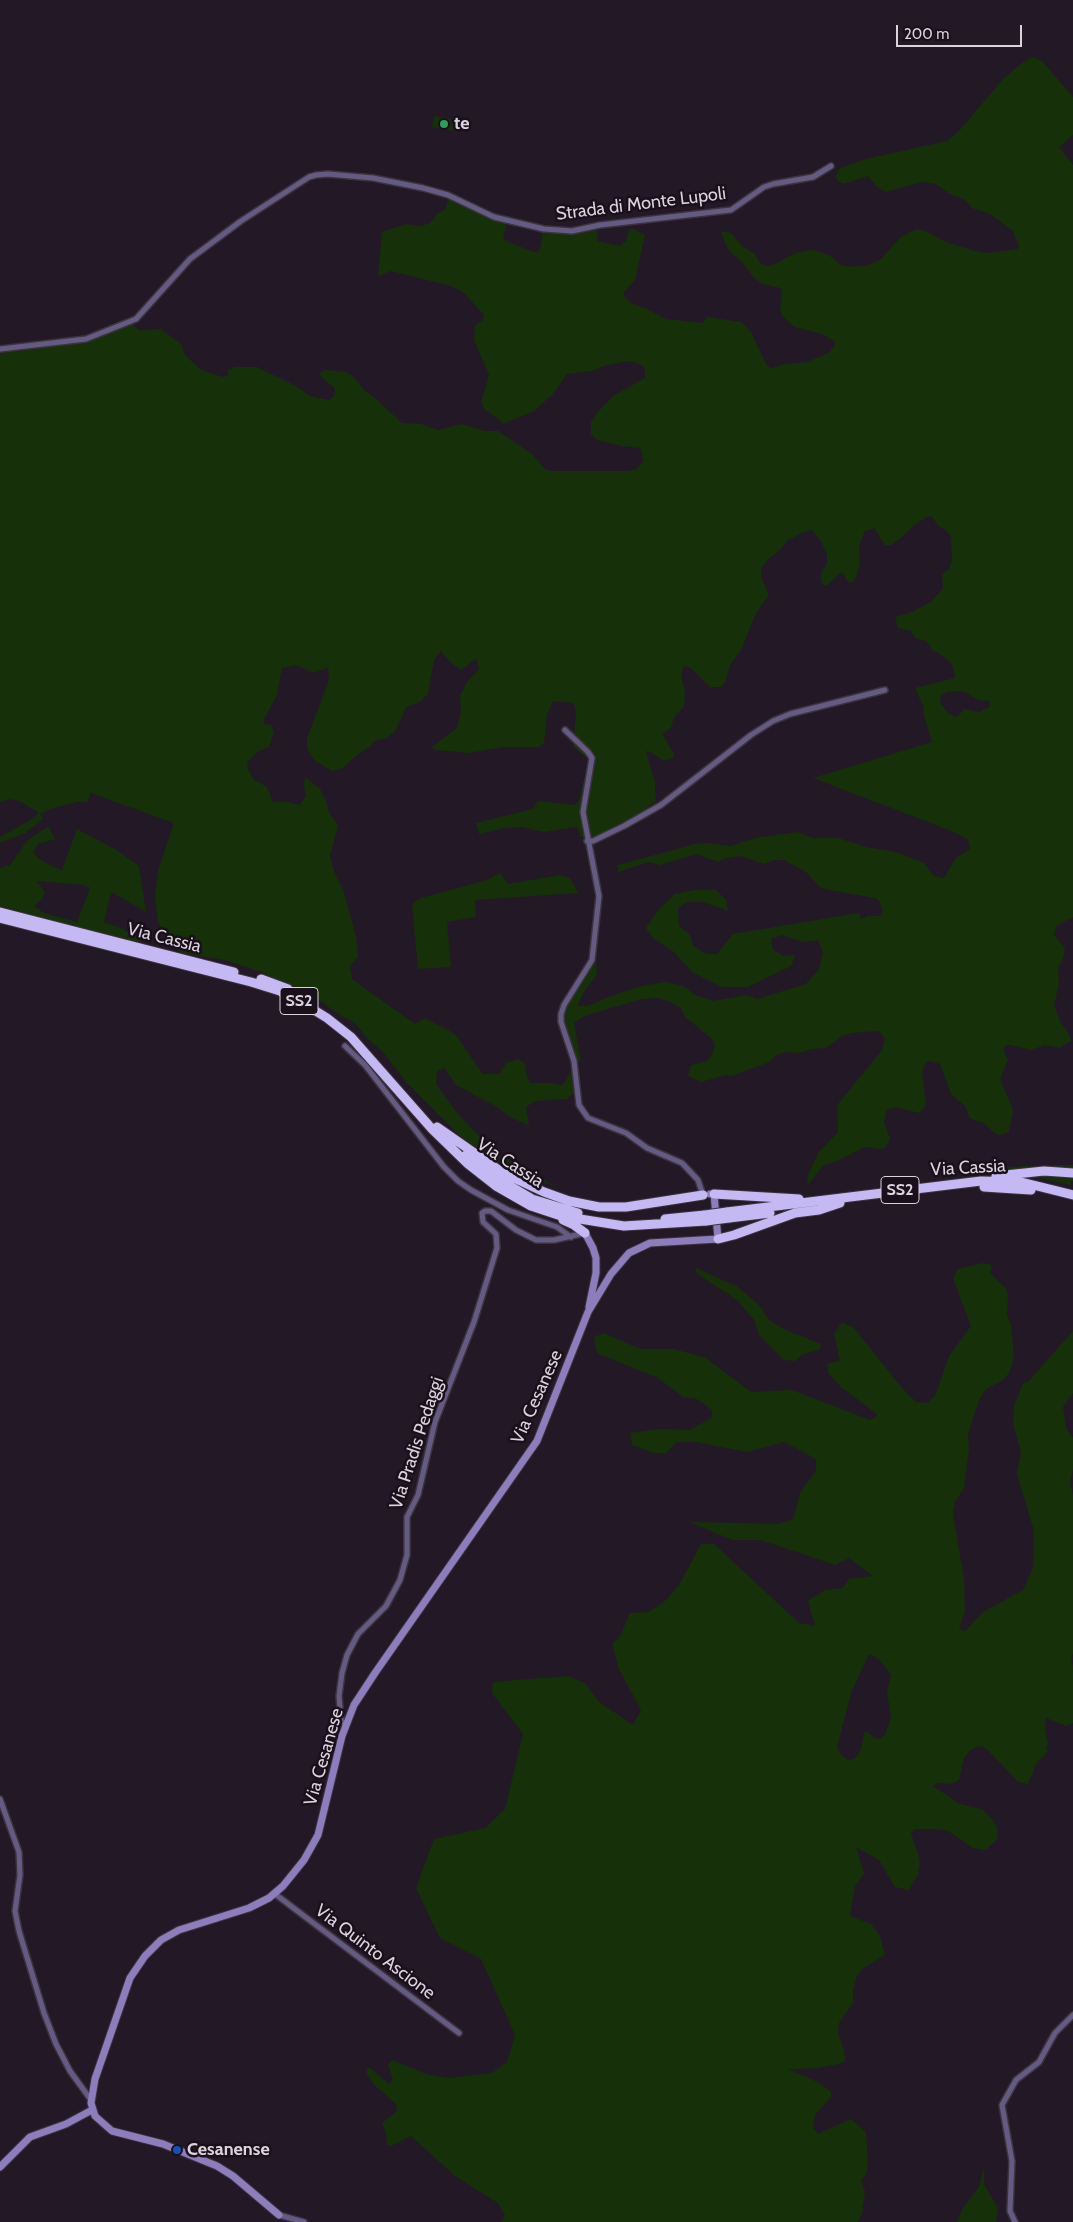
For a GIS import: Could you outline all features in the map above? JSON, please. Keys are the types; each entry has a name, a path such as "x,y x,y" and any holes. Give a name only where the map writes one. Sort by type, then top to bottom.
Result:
{"highway":[{"name":"Via Cassia","path":"0,912 248,975 278,984 302,996 331,1014 355,1034 437,1127 463,1153 498,1179 532,1199 560,1209 600,1218 625,1220 705,1218"},
{"name":"Via Cassia","path":"0,918 251,982 280,991 309,1006 350,1037 432,1130 468,1164 496,1186 531,1206 561,1216 624,1226 988,1186 1035,1190 1073,1201"},
{"path":"437,1127 503,1173 569,1201 599,1207 626,1207 703,1195"},
{"path":"962,1182 992,1176 1044,1171 1073,1173"},
{"name":"Via Cassia","path":"728,1215 824,1200 989,1180 1022,1182 1073,1195"},
{"path":"714,1194 824,1200"},
{"path":"718,1239 734,1236 795,1213 820,1210 840,1203"},
{"path":"531,1206 573,1224 584,1234"}],"street":[{"name":"Strada di Monte Lupoli","path":"0,349 86,339 136,319 190,259 227,230 309,177 328,174 373,178 423,188 448,195 494,217 544,229 572,231 600,225 731,210 764,187 813,176 831,166"},
{"path":"587,841 593,841 662,805 751,735 773,721 790,714 885,690"},
{"path":"565,730 592,758 583,808 587,841 599,896 594,953 589,968 564,1005 561,1016 574,1061 580,1108 588,1118 626,1133 648,1148 680,1161 694,1176 703,1195 714,1194 718,1239"},
{"path":"345,1046 365,1065 444,1167 458,1180 471,1190 508,1210 557,1227 571,1237"},
{"name":"Via Pradis Pedaggi","path":"346,1725 340,1719 340,1696 346,1655 350,1645 361,1630 386,1606 400,1580 408,1551 407,1519 418,1495 435,1422 474,1322 497,1248 496,1234 483,1222 482,1213 491,1211 531,1239 550,1241 584,1234"},
{"path":"584,1234 593,1248 596,1266 588,1312"},
{"name":"Via Cesanese","path":"92,2110 91,2100 104,2050 124,1993 134,1971 148,1952 161,1940 179,1930 249,1908 275,1894 296,1870 316,1839 346,1725 364,1688 537,1441 588,1312 616,1266 636,1248 660,1242 698,1242 718,1239"},
{"path":"0,1799 19,1852 20,1875 15,1910 19,1931 44,2013 56,2044 70,2071 91,2100"},
{"name":"Via Quinto Ascione","path":"275,1894 459,2033"},
{"path":"1015,2222 1010,2211 1012,2161 1002,2105 1016,2080 1039,2062 1054,2034 1073,2015"},
{"path":"0,2168 30,2137 66,2124 92,2110 101,2124 112,2131 163,2144 217,2166 233,2176 279,2215 284,2222"},
{"path":"279,2215 304,2222"}],"green space":[{"path":"1033,57 1043,62 1073,97 1073,135 1059,147 1073,165 1073,917 1056,926 1054,935 1065,948 1063,959 1058,968 1059,984 1054,1005 1071,1041 1060,1048 1045,1045 1031,1050 1006,1045 1003,1049 1008,1060 1000,1079 1013,1110 1009,1132 1000,1135 983,1123 969,1118 966,1107 951,1094 940,1064 931,1061 926,1062 922,1072 926,1105 920,1113 895,1107 886,1111 884,1122 890,1139 885,1148 865,1147 823,1166 807,1186 808,1175 818,1153 838,1132 838,1104 882,1050 885,1039 878,1031 852,1033 842,1036 826,1048 810,1049 801,1053 786,1052 776,1055 770,1062 731,1076 726,1075 701,1082 688,1076 691,1065 705,1062 711,1057 715,1045 712,1039 685,1017 680,1007 670,1002 658,998 642,999 584,1016 574,1023 581,1061 577,1061 562,1020 565,1005 596,961 597,974 577,1006 588,1006 641,986 666,982 683,986 695,995 713,1001 747,995 757,999 806,984 819,969 823,953 818,940 803,942 782,935 771,939 773,950 783,956 795,955 791,966 748,987 722,987 692,972 673,951 654,939 646,928 658,910 675,894 715,889 726,900 728,911 703,902 687,902 678,908 679,926 690,935 693,946 707,954 717,954 733,934 859,913 862,919 867,916 880,916 883,911 879,901 875,898 824,889 806,872 784,860 774,860 764,864 740,856 725,858 718,862 697,854 660,865 648,862 618,872 618,865 695,844 707,843 731,846 755,838 797,832 813,838 838,838 866,847 896,852 924,863 934,876 944,878 956,858 970,849 968,839 954,832 813,778 932,742 923,712 924,708 915,688 955,678 954,670 951,663 939,653 933,651 926,641 915,638 911,631 898,628 895,617 912,612 931,602 943,588 942,574 948,570 952,561 951,537 946,530 939,527 932,517 929,516 915,524 891,545 885,545 874,528 865,531 859,545 860,564 856,577 851,583 848,582 842,572 827,585 821,582 821,573 827,563 827,555 821,541 812,530 788,540 780,550 768,559 761,569 761,577 769,595 756,613 741,650 730,665 725,682 721,687 710,687 691,668 685,666 683,668 681,676 685,691 684,707 674,717 671,728 662,734 674,754 673,758 664,761 651,752 646,751 655,783 656,802 644,811 595,837 581,837 577,827 544,832 522,827 505,828 479,834 476,823 533,809 538,801 575,805 579,801 589,760 573,747 576,713 574,703 553,701 547,715 544,743 539,747 504,747 469,753 435,750 432,747 457,728 461,712 460,696 467,682 479,669 476,659 461,670 450,662 441,651 434,660 428,694 419,702 406,707 396,730 387,738 374,741 370,747 357,755 343,768 332,771 314,760 307,748 307,738 329,680 328,667 314,673 296,665 282,668 277,695 264,719 264,724 271,725 274,733 269,747 259,751 247,762 248,769 253,779 267,787 273,802 287,802 300,805 306,796 304,787 305,777 320,789 326,801 329,812 338,826 330,855 334,872 343,889 356,937 358,956 350,967 352,979 415,1024 425,1018 455,1034 483,1074 500,1074 506,1063 518,1059 525,1064 530,1083 552,1083 562,1086 571,1072 576,1091 567,1099 535,1101 526,1107 529,1126 456,1085 445,1068 437,1071 436,1084 458,1114 494,1151 558,1188 504,1165 463,1139 406,1082 383,1052 367,1038 355,1023 319,1000 261,972 225,960 181,953 168,939 158,922 155,898 158,871 174,823 91,793 87,802 77,802 40,814 43,819 25,833 0,843 0,837 34,818 38,812 19,801 10,799 0,802 0,354 79,341 134,324 139,330 161,329 181,344 185,355 201,370 223,377 229,375 227,370 235,367 257,367 296,386 310,396 329,400 334,396 335,388 323,379 320,375 321,372 327,370 346,372 354,377 365,391 402,423 421,424 438,430 462,424 485,431 498,431 532,454 545,469 550,471 629,471 636,469 644,461 640,448 597,440 591,434 591,422 613,396 645,378 645,369 642,365 630,361 607,365 591,371 567,374 552,395 534,411 503,424 485,410 481,403 489,375 474,340 475,325 483,320 484,315 463,292 451,286 391,271 378,276 382,232 406,224 421,226 430,223 437,214 445,209 449,198 507,223 503,238 534,252 538,252 540,249 543,231 571,234 596,230 598,234 597,241 620,246 626,241 629,229 634,229 645,235 635,280 624,292 624,296 633,304 666,319 702,323 708,317 741,322 750,330 769,367 773,368 785,364 807,362 830,352 835,345 834,341 822,334 795,327 784,318 780,311 782,291 780,288 763,284 754,278 743,263 729,251 721,233 725,231 732,234 743,247 754,253 760,263 767,266 775,264 795,253 813,250 829,255 841,265 854,267 868,265 880,260 901,237 916,229 925,231 946,242 975,251 988,253 1018,249 1019,245 1013,231 990,214 972,208 965,200 948,193 936,184 922,182 886,192 877,187 868,176 843,184 837,180 836,176 840,168 866,159 947,141 959,131 1003,79 1023,62","holes":["949,691 964,692 978,700 990,701 990,707 979,712 965,709 956,717 947,712 941,704 940,696"]},
{"name":"te","path":"434,116 456,120 454,131 432,127"},
{"path":"48,826 55,839 38,844 33,852 39,859 62,870 77,829 118,851 139,866 146,912 111,892 104,922 123,929 141,940 136,944 0,906 0,868 10,865 27,841","holes":["37,881 85,885 90,888 77,922 44,913 34,906 45,893"]},
{"path":"500,873 508,884 560,875 570,878 578,893 475,900 476,917 447,922 451,967 418,969 412,904 421,898 487,880"},
{"path":"1073,1165 1073,1181 1071,1181 1071,1185 993,1168"},
{"path":"983,1263 990,1264 992,1268 990,1273 1006,1289 1008,1294 1007,1315 1011,1324 1014,1358 1009,1373 1003,1380 986,1389 980,1398 968,1434 969,1448 964,1488 955,1502 953,1515 964,1578 965,1611 959,1629 965,1631 983,1612 1023,1590 1033,1568 1034,1531 1017,1474 1021,1451 1013,1424 1014,1406 1023,1383 1029,1381 1073,1331 1073,1393 1063,1407 1066,1428 1073,1438 1073,1469 1070,1482 1073,1496 1073,1653 1071,1658 1073,1667 1073,1723 1066,1726 1046,1718 1045,1730 1048,1743 1046,1749 1048,1752 1037,1762 1028,1784 1018,1782 986,1748 978,1746 970,1750 964,1758 959,1780 951,1784 937,1783 933,1786 960,1804 982,1809 991,1818 997,1827 998,1838 986,1850 973,1848 948,1831 914,1829 911,1833 920,1861 918,1874 909,1890 895,1887 879,1860 856,1847 864,1874 855,1886 850,1916 871,1924 880,1936 885,1955 862,1969 857,1976 853,1991 853,2003 839,2023 838,2034 844,2050 845,2061 818,2068 788,2069 820,2083 831,2092 831,2097 815,2115 813,2128 818,2134 851,2119 866,2132 868,2162 867,2172 861,2181 865,2191 862,2214 858,2222 501,2222 505,2215 498,2203 455,2176 411,2136 391,2146 387,2145 386,2133 382,2123 397,2111 396,2104 373,2084 366,2072 369,2067 389,2084 393,2080 388,2065 392,2060 426,2074 449,2078 492,2073 507,2062 515,2035 481,1959 440,1938 416,1888 434,1839 485,1828 505,1809 523,1734 492,1693 493,1682 568,1676 586,1684 599,1702 633,1725 641,1710 619,1669 612,1644 619,1638 630,1613 649,1612 665,1601 679,1585 701,1544 714,1544 799,1623 815,1626 808,1601 825,1590 843,1588 849,1579 873,1576 849,1558 835,1565 761,1540 732,1540 690,1522 778,1524 793,1519 801,1491 816,1471 816,1459 784,1442 747,1452 696,1442 677,1442 666,1453 653,1453 632,1445 630,1433 662,1429 689,1430 712,1418 712,1410 697,1399 683,1397 658,1378 597,1353 594,1337 604,1333 640,1349 674,1349 706,1358 751,1392 792,1390 870,1420 878,1415 841,1387 828,1373 827,1364 840,1360 834,1334 842,1322 854,1328 902,1388 916,1402 927,1403 935,1396 949,1356 971,1326 953,1278 958,1269","holes":["869,1654 879,1659 891,1675 887,1692 891,1717 885,1735 879,1739 867,1731 864,1733 861,1750 854,1759 848,1760 841,1755 837,1747 851,1693"]},
{"path":"696,1268 738,1287 760,1306 770,1321 786,1330 821,1344 819,1350 803,1354 795,1361 784,1360 759,1335 754,1320 737,1300 696,1273"},
{"path":"983,2170 984,2184 998,2208 996,2222 957,2222 963,2208 979,2187"}],"place":[{"name":"te","path":"444,124"},
{"name":"Cesanense","path":"177,2150"}]}
